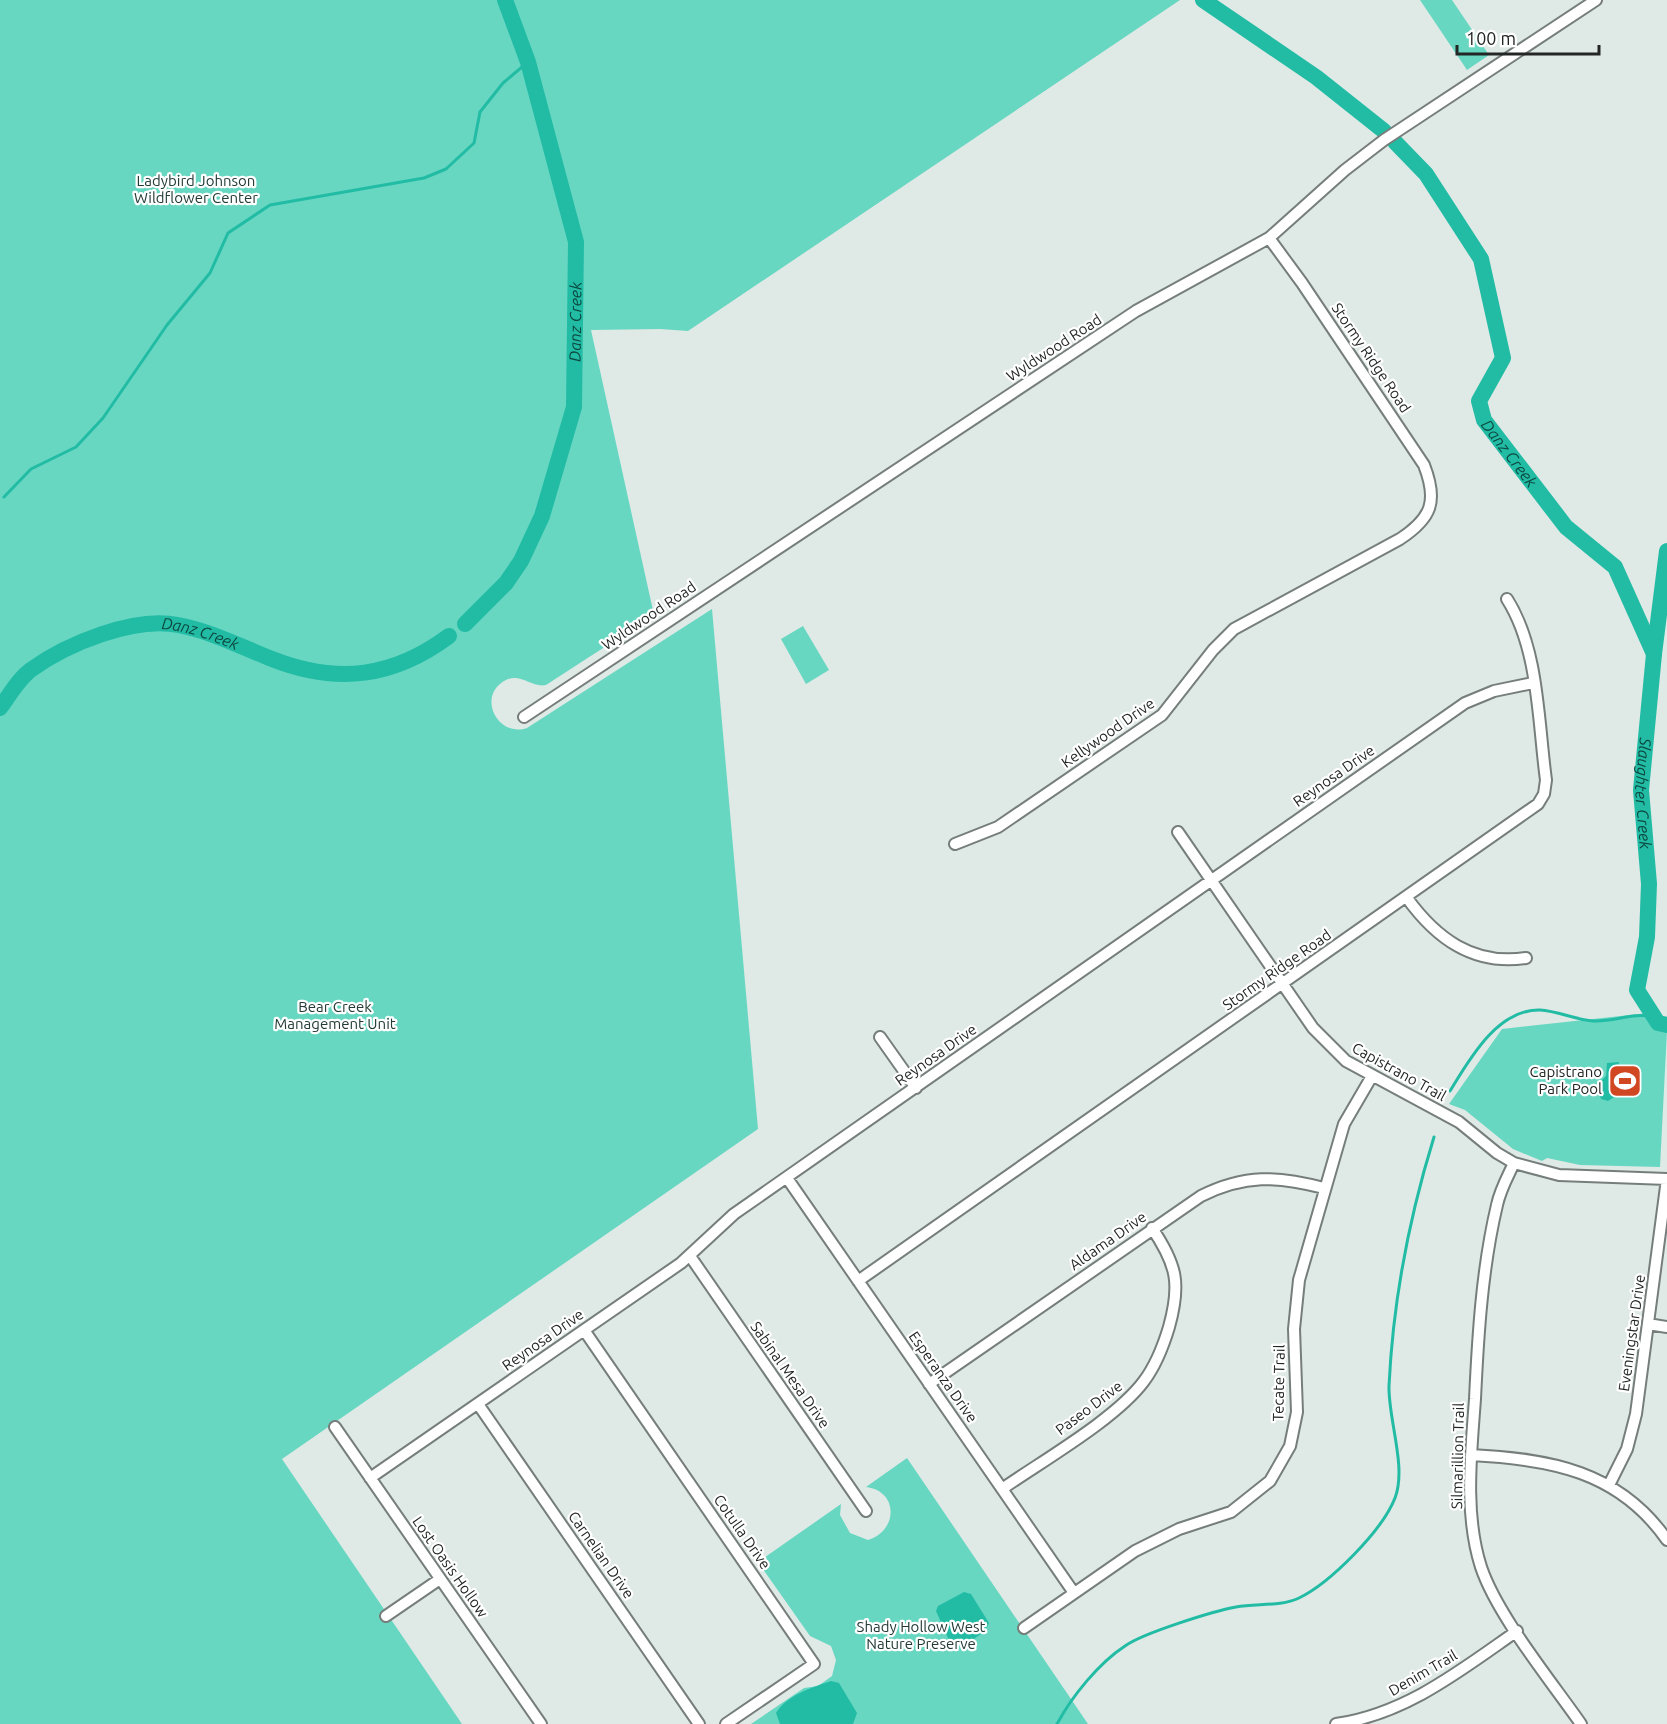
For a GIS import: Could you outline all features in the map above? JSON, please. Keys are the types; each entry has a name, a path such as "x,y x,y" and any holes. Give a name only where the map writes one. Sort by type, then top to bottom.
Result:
{"street":[{"name":"Wyldwood Road","path":"524,717 1136,311 1269,238 1345,170 1384,140 1596,0"},
{"name":"Stormy Ridge Road","path":"1269,238 1302,283 1424,465 1430,478 1431,502"},
{"name":"Kellywood Drive","path":"955,844 998,828 1124,743 1172,705 1213,650 1234,629 1401,539 1424,521 1431,502"},
{"name":"Stormy Ridge Road","path":"858,1281 1532,810 1542,799 1546,780 1526,637 1507,599"},
{"name":"Reynosa Drive","path":"370,1478 690,1256 727,1220 1465,703 1494,691 1533,683"},
{"name":"Capistrano Trail","path":"1178,831 1328,1046 1346,1061 1459,1122 1514,1163 1559,1175 1667,1179"},
{"path":"1407,898 1430,927 1449,943 1508,961 1526,958"},
{"path":"880,1037 916,1088"},
{"name":"Tecate Trail","path":"1024,1628 1135,1551 1179,1529 1231,1512 1270,1481 1290,1446 1294,1427 1297,1395 1294,1329 1299,1280 1344,1124 1372,1076"},
{"name":"Silmarillion Trail","path":"1514,1163 1503,1188 1493,1224 1478,1340 1471,1455 1471,1512 1475,1545 1488,1585 1581,1724"},
{"name":"Esperanza Drive","path":"787,1178 1074,1593"},
{"name":"Aldama Drive","path":"929,1384 1201,1196 1242,1180 1283,1179 1324,1188"},
{"name":"Eveningstar Drive","path":"1608,1485 1631,1438 1667,1179"},
{"name":"Paseo Drive","path":"1002,1489 1112,1413 1134,1393 1160,1355 1175,1306 1176,1281 1170,1257 1152,1228"},
{"name":"Sabinal Mesa Drive","path":"690,1256 866,1511"},
{"path":"1648,1324 1667,1327"},
{"name":"Cotulla Drive","path":"584,1330 814,1664 726,1724"},
{"name":"Carnelian Drive","path":"478,1404 699,1724"},
{"name":"Lost Oasis Hollow","path":"335,1427 541,1724"},
{"path":"1471,1455 1546,1462 1571,1468 1608,1485 1641,1510 1667,1540"},
{"path":"386,1616 440,1579"},
{"name":"Denim Trail","path":"1336,1724 1382,1719 1440,1684 1517,1631"}],"green space":[{"name":"Bear Creek Management Unit","path":"0,0 1180,0 688,331 591,330 654,615 546,685 517,678 506,680 497,687 492,695 492,704 499,721 507,727 527,728 712,609 758,1129 282,1459 462,1724 0,1724"},
{"path":"1420,0 1452,0 1489,55 1467,70"},
{"path":"803,626 829,670 806,684 781,639"},
{"path":"1648,1013 1667,1031 1660,1167 1580,1165 1547,1158 1542,1161 1513,1149 1465,1110 1449,1104 1502,1029"},
{"name":"Shady Hollow West Nature Preserve","path":"907,1458 1088,1724 751,1724 804,1688 818,1686 832,1676 836,1660 831,1646 810,1636 758,1562 841,1504 840,1515 850,1533 868,1540 878,1535 889,1520 891,1512 889,1503 877,1490 866,1487"}],"shaded area":[{"name":"Capistrano Park Pool","path":"1619,1062 1616,1078 1609,1081 1611,1083 1631,1077 1636,1090 1629,1097 1619,1094 1608,1101 1601,1099 1596,1086 1606,1076 1607,1063"},
{"path":"964,1592 971,1594 989,1623 984,1631 975,1638 955,1645 948,1638 936,1611 938,1606"},
{"path":"831,1681 839,1683 857,1713 853,1724 780,1724 776,1713 780,1707 808,1689"}],"waterway":[{"name":"Danz Creek","path":"465,624 506,583 521,561 542,516 574,407 576,242 528,62 505,0"},
{"name":"Danz Creek","path":"1203,0 1316,77 1384,131"},
{"path":"4,497 31,469 76,447 103,418 167,325 210,273 228,233 270,205 424,178 446,169 474,143 480,112 503,83 528,62"},
{"name":"Danz Creek","path":"1395,142 1426,174 1481,259 1503,358 1479,401 1484,420 1566,527 1615,567 1654,654"},
{"name":"Slaughter Creek","path":"1667,551 1641,790 1649,884 1647,937 1637,990 1658,1023 1667,1025"},
{"name":"Danz Creek","path":"0,708 14,687 32,669 63,650 122,628 161,623 178,625 214,635 296,667 343,674 365,673 407,661 449,636"},
{"path":"1450,1091 1486,1038 1510,1018 1525,1012 1540,1010 1594,1021 1639,1016 1654,1017"},
{"path":"1057,1724 1070,1702 1087,1681 1106,1661 1125,1646 1162,1629 1226,1609 1284,1603 1299,1598 1325,1581 1354,1555 1388,1511 1395,1498 1399,1472 1389,1399 1394,1322 1410,1229 1434,1137"}],"place":[{"name":"Capistrano Park Pool","path":"1625,1081"}],"park label":[{"name":"Ladybird Johnson Wildflower Center","path":"196,190"}]}
